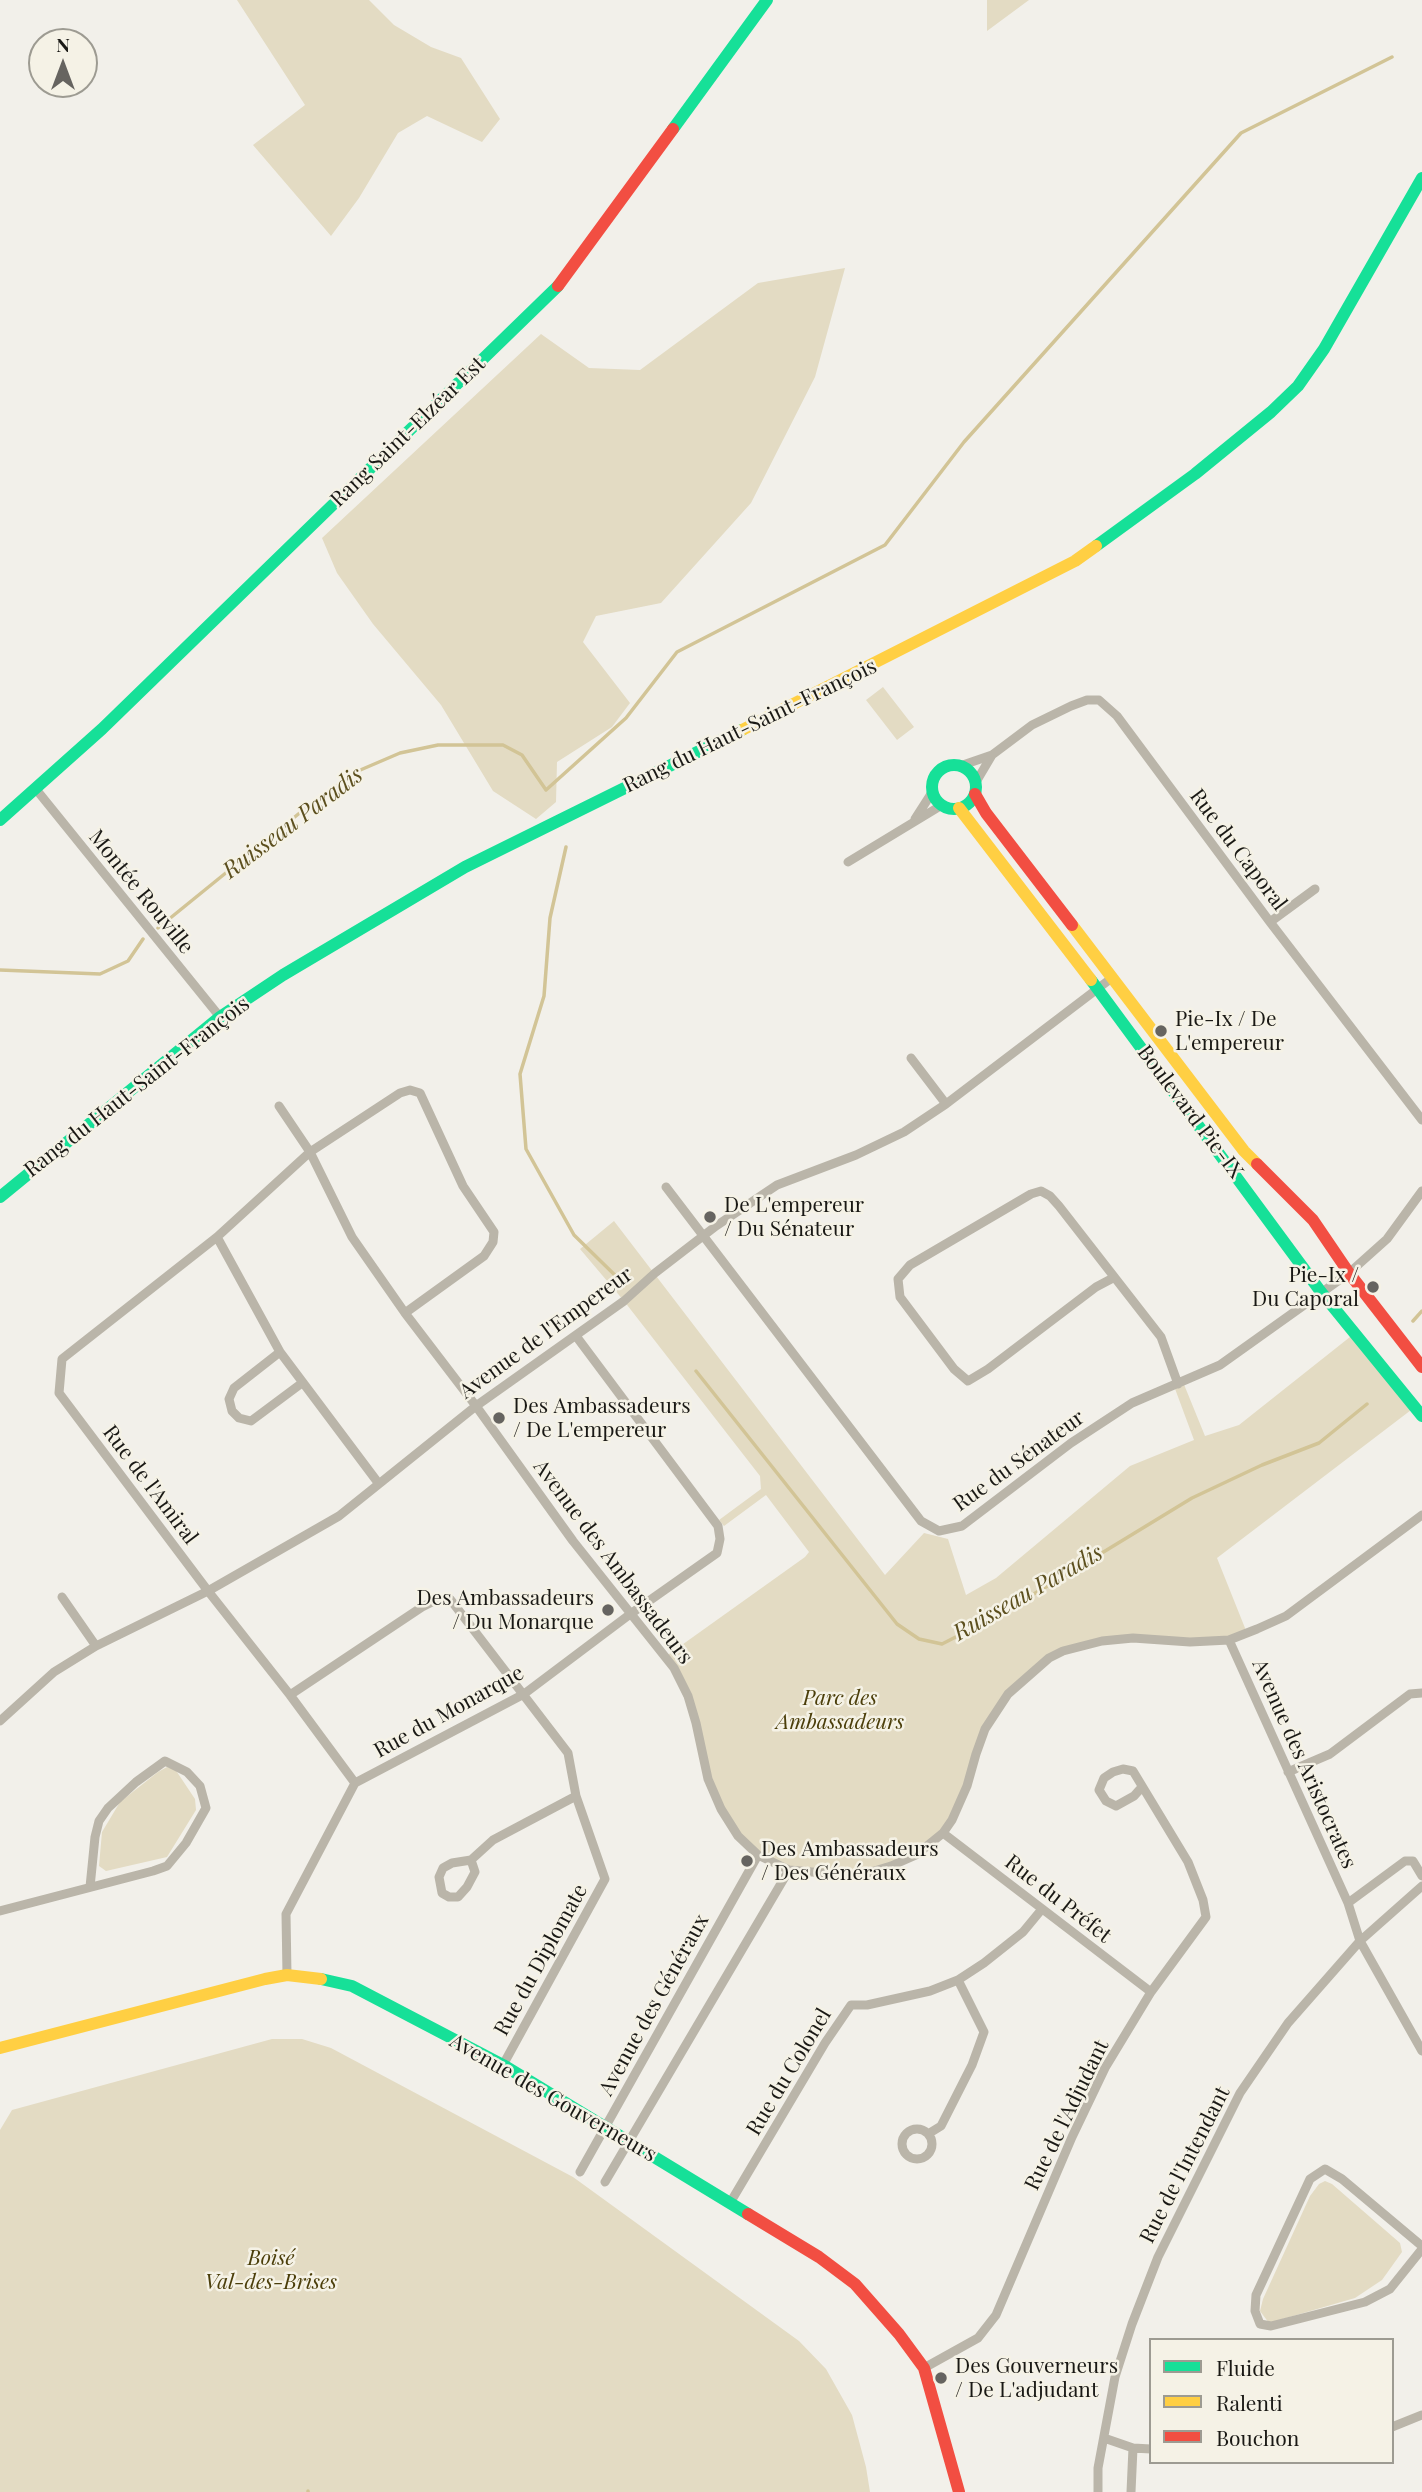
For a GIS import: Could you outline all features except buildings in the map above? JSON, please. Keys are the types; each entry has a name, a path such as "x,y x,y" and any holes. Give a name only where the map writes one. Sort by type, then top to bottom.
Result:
{"street":[{"name":"Rang Saint-Elzéar Est","path":"0,820 102,729 556,289 767,0"},
{"name":"Rang du Haut-Saint-François","path":"0,1197 220,1017 283,975 465,867 832,686 1075,561 1195,474 1271,412 1298,386 1324,349 1422,178"},
{"name":"Rue du Caporal","path":"960,766 992,755 1032,725 1087,700 1099,700 1117,716 1422,1120"},
{"name":"Rue du Caporal","path":"976,788 992,755"},
{"path":"848,862 942,805 958,808 969,803 976,788 970,772 960,766 950,765 940,770 933,779 933,791 942,805"},
{"name":"Montée Rouville","path":"35,788 220,1017"},
{"name":"Boulevard Pie-IX","path":"976,788 986,813 1244,1151 1313,1220 1349,1273 1422,1367"},
{"path":"914,820 933,791"},
{"name":"Boulevard Pie-IX","path":"958,808 1098,988 1321,1292 1422,1416"},
{"path":"1270,922 1315,888"},
{"name":"Avenue de l'Empereur","path":"0,1720 54,1672 96,1646 208,1591 339,1516 476,1406 624,1301 655,1273 777,1185 856,1155 904,1132 946,1104 1113,977"},
{"path":"911,1058 946,1104"},
{"name":"Rue de l'Amiral","path":"355,1783 59,1393 62,1359 217,1237 310,1152 400,1093 410,1090 420,1093 463,1186 494,1231 493,1241 484,1256 405,1313"},
{"name":"Avenue des Ambassadeurs","path":"279,1106 310,1152 352,1237 405,1313 629,1615 674,1668 688,1696 708,1779 721,1809 738,1836 758,1855 789,1870 859,1876 916,1855 943,1833 952,1821 967,1786 985,1729 1008,1694 1049,1658 1063,1651 1102,1641 1229,1640 1286,1616 1422,1515"},
{"name":"Rue du Sénateur","path":"666,1187 921,1521 939,1531 962,1526 1072,1443 1132,1403 1220,1366 1349,1273"},
{"path":"1113,1278 968,1381 954,1369 900,1297 898,1279 910,1265 1031,1194 1041,1191 1059,1206 1161,1338 1178,1384"},
{"path":"1349,1273 1387,1239 1422,1191"},
{"path":"217,1237 280,1352 379,1483"},
{"name":"Rue du Monarque","path":"355,1783 524,1694 717,1553 720,1539 718,1526 576,1336"},
{"path":"280,1352 234,1388 229,1399 232,1411 239,1418 251,1421 302,1383"},
{"path":"62,1597 96,1646"},
{"name":"Rue du Diplomate","path":"290,1695 422,1607 436,1600 450,1599 568,1753 576,1796 606,1879 503,2065"},
{"name":"Avenue des Aristocrates","path":"1229,1640 1348,1903 1360,1941 1421,2046"},
{"path":"1289,1772 1330,1754 1410,1695 1422,1693"},
{"path":"0,1911 153,1871 167,1866 186,1843 206,1808 200,1786 187,1772 165,1761 136,1782 108,1808 99,1821 95,1837 90,1887"},
{"name":"Rue de l'Adjudant","path":"924,2368 978,2338 996,2315 1072,2137 1105,2068 1151,1992 1206,1917 1203,1900 1188,1862 1133,1771 1123,1769 1104,1779 1099,1790 1106,1801 1116,1806 1135,1796 1142,1787"},
{"path":"287,1975 286,1914 355,1783"},
{"path":"471,1860 475,1872 467,1887 458,1896 449,1897 442,1893 439,1877 443,1868 452,1863 471,1860 493,1840 576,1796"},
{"name":"Rue du Préfet","path":"943,1833 1151,1992"},
{"name":"Avenue des Généraux","path":"580,2172 758,1855"},
{"name":"Avenue des Aristocrates","path":"1348,1903 1405,1861 1413,1861 1422,1876"},
{"path":"605,2182 789,1870"},
{"path":"1360,1941 1422,1886"},
{"name":"Rue du Colonel","path":"730,2203 825,2043 851,2006 930,1991 958,1980 1023,1932 1042,1909"},
{"name":"Rue de l'Intendant","path":"1098,2492 1098,2468 1115,2377 1158,2257 1240,2093 1288,2023 1360,1941"},
{"name":"Avenue des Gouverneurs","path":"0,2048 287,1975 352,1986 503,2065 819,2257 855,2284 899,2334 924,2368 935,2398 958,2492"},
{"path":"928,2134 941,2126 972,2065 984,2032 958,1980"},
{"path":"1325,2169 1342,2179 1422,2248 1390,2289 1365,2302 1271,2326 1261,2324 1255,2311 1256,2295 1310,2179 1325,2169"},
{"path":"1394,2426 1422,2415"},
{"path":"1104,2438 1133,2448 1149,2449"},
{"path":"1131,2492 1133,2448"}],"green space":[{"path":"237,0 369,0 394,25 431,47 461,58 500,119 482,142 427,116 398,133 359,198 331,236 253,145 305,105"},
{"path":"987,0 1029,0 987,31"},
{"path":"845,268 815,377 751,503 661,603 596,616 583,642 630,703 612,727 557,762 556,802 536,819 493,791 441,705 373,624 337,573 322,538 541,334 589,368 640,370 758,283"},
{"path":"883,687 914,727 897,740 866,700"},
{"name":"Parc des Ambassadeurs","path":"614,1221 885,1575 924,1533 948,1539 966,1595 996,1578 1130,1466 1194,1440 1174,1386 1183,1382 1205,1436 1239,1425 1355,1333 1415,1407 1217,1558 1247,1633 1229,1640 1133,1638 1063,1651 1008,1694 984,1732 952,1820 916,1855 858,1876 789,1870 758,1855 721,1809 696,1723 665,1657 809,1552 766,1495 724,1526 719,1520 761,1489 760,1476 624,1301 580,1249"},
{"path":"167,1767 175,1769 195,1799 196,1810 167,1857 106,1871 99,1866 102,1832 120,1802"},
{"name":"Boisé Val-des-Brises","path":"272,2039 302,2039 331,2048 573,2177 799,2341 826,2369 852,2415 870,2492 0,2492 0,2130 12,2110"},
{"path":"1325,2181 1332,2184 1400,2243 1402,2252 1382,2280 1355,2298 1269,2323 1260,2311 1263,2299 1310,2196 1319,2184"}],"waterway":[{"path":"158,928 307,807 358,771 400,753 438,745 503,745 522,755 546,790 626,718 677,652 885,545 964,442 1241,133 1392,57"},
{"name":"Ruisseau Paradis","path":"566,847 550,918 544,996 520,1074 526,1149 574,1235 625,1285"},
{"name":"Ruisseau Paradis","path":"0,970 100,974 128,961 143,939"},
{"name":"Ruisseau Paradis","path":"1413,1321 1422,1311"},
{"name":"Ruisseau Paradis","path":"696,1371 897,1624 919,1639 942,1644 1051,1584 1192,1498 1262,1465 1319,1443 1367,1404"}],"traffic: fast":[{"path":"673,129 767,0"},
{"path":"1096,546 1195,474 1271,412 1298,386 1324,349 1422,178"},
{"path":"0,820 102,729 558,286"},
{"path":"0,1197 220,1017 283,975 465,867 742,730"},
{"path":"954,765 969,772 976,787 969,802 954,809 939,802 932,787 939,772 954,765"},
{"path":"1091,980 1321,1292 1422,1416"},
{"path":"321,1979 352,1986 503,2065 748,2214"}],"traffic: slow":[{"path":"742,730 1075,561 1096,546"},
{"path":"959,808 1091,980"},
{"path":"1072,925 1244,1151 1257,1164"},
{"path":"0,2048 265,1979 287,1975 321,1979"}],"traffic: jam":[{"path":"558,286 673,129"},
{"path":"975,794 986,813 1072,925"},
{"path":"1257,1164 1313,1220 1349,1273 1422,1367"},
{"path":"748,2214 819,2257 855,2284 899,2334 924,2368 959,2492"}],"place":[{"name":"Pie-Ix / De L'empereur","path":"1161,1031"},
{"name":"De L'empereur / Du Sénateur","path":"710,1217"},
{"name":"Pie-Ix / Du Caporal","path":"1373,1287"},
{"name":"Des Ambassadeurs / De L'empereur","path":"499,1418"},
{"name":"Des Ambassadeurs / Du Monarque","path":"608,1610"},
{"name":"Des Ambassadeurs / Des Généraux","path":"747,1861"},
{"name":"Des Gouverneurs / De L'adjudant","path":"941,2378"}]}
